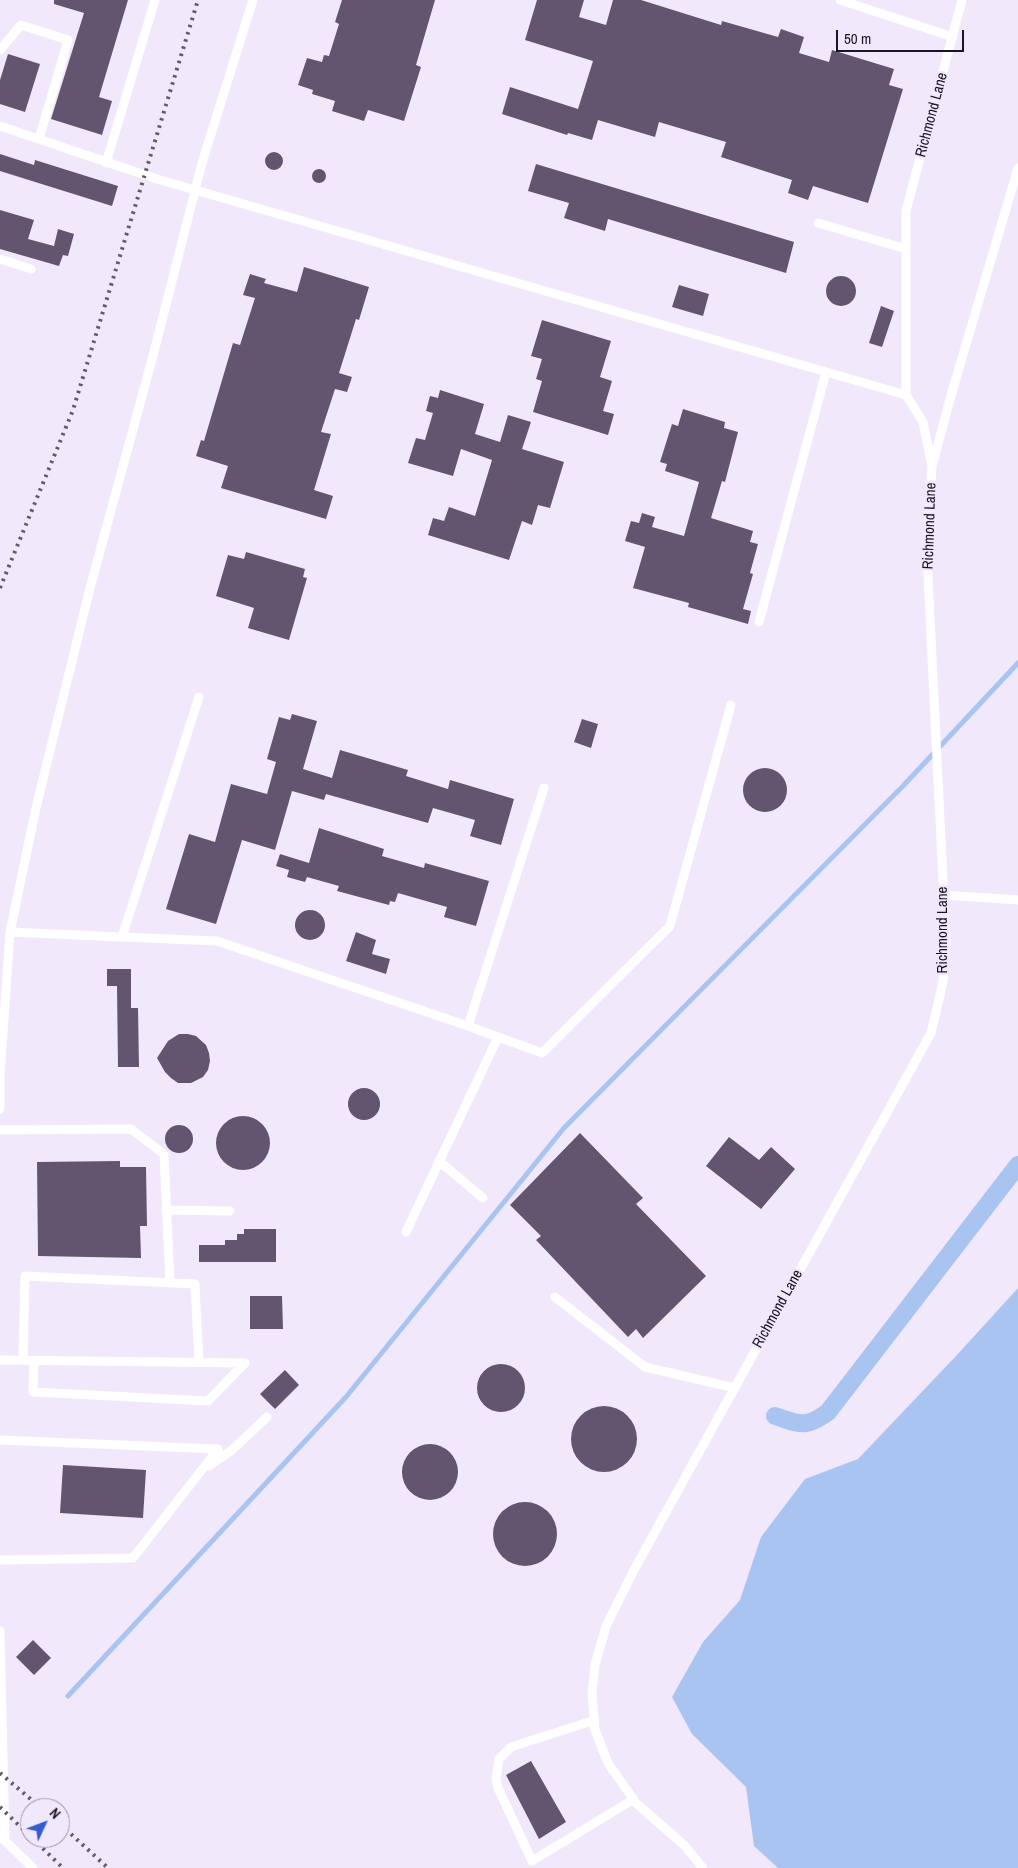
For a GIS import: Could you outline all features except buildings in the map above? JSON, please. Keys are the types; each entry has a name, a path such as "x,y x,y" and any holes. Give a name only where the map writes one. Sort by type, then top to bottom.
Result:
{"lane":[{"path":"106,163 155,0"},
{"path":"0,1109 0,1077 10,932 36,808 90,588 195,190 253,0"},
{"path":"840,0 953,37"},
{"name":"Richmond Lane","path":"703,1868 685,1846 634,1799 608,1763 595,1730 592,1693 595,1665 606,1626 931,1033 943,982 946,942 927,555 932,466 922,422 906,395 906,211 962,0"},
{"path":"0,50 21,25 68,40 39,139"},
{"path":"0,126 106,163 195,190 906,395"},
{"path":"932,466 1018,168"},
{"path":"818,223 906,249"},
{"path":"0,259 31,269"},
{"path":"759,622 826,372"},
{"path":"122,938 199,697"},
{"path":"10,932 217,941 542,1053 670,926 731,705"},
{"path":"468,1026 544,788"},
{"path":"944,892 1018,900"},
{"path":"406,1232 498,1037"},
{"path":"0,1130 131,1129 164,1154 170,1283"},
{"path":"439,1161 483,1198"},
{"path":"166,1210 230,1210"},
{"path":"23,1360 26,1276 195,1284 198,1362"},
{"path":"555,1297 645,1367 735,1388"},
{"path":"0,1360 34,1360 246,1363 208,1400 33,1392 34,1360"},
{"path":"200,1472 232,1450 267,1417"},
{"path":"0,1440 218,1450 133,1558 0,1560"},
{"path":"0,1631 4,1730 3,1839 33,1868"},
{"path":"595,1720 511,1747 499,1759 496,1779 498,1788 532,1860 634,1799"}],"water":[{"path":"1018,1288 1018,1868 778,1868 754,1846 746,1787 692,1734 672,1697 703,1642 740,1600 761,1537 805,1479 858,1459"}],"waterway":[{"path":"68,1696 346,1397 564,1128 903,786 1018,663"},
{"path":"775,1416 797,1423 808,1423 828,1412 1018,1165"}],"railway":[{"path":"0,588 73,410 198,0"},
{"path":"0,1773 29,1798"},
{"path":"0,1807 20,1826"},
{"path":"70,1833 108,1868"},
{"path":"42,1848 63,1868"}]}
